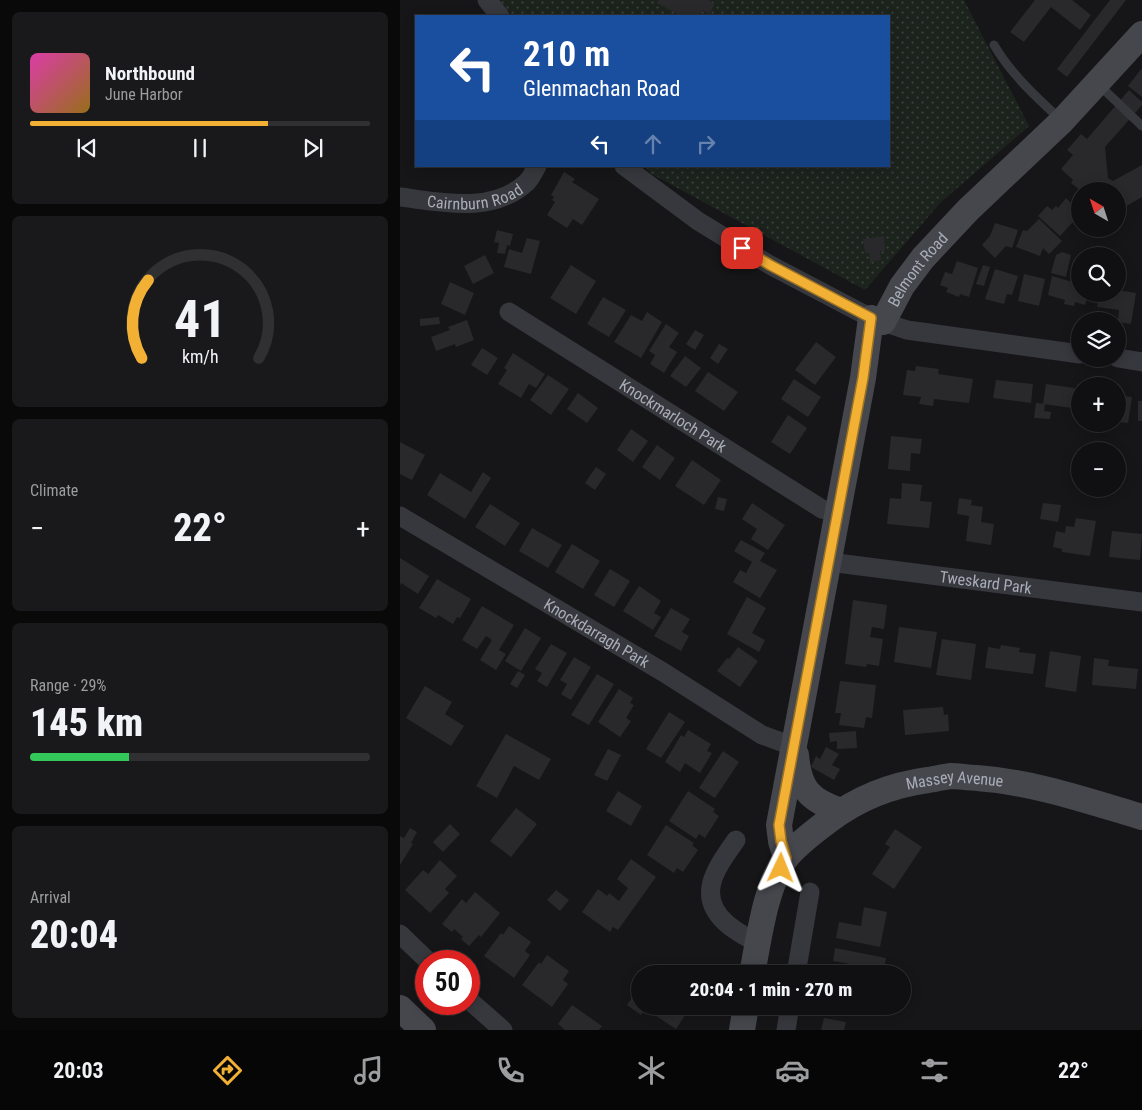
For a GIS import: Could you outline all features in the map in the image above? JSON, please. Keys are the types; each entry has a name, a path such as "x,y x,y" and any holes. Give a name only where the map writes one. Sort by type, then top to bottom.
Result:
{"main road":[{"name":"Belmont Road","path":"786,858 779,825 863,378 877,320 923,258 968,210 1062,121 1142,34"},
{"path":"795,747 797,772 805,791 825,805 841,811"},
{"name":"Massey Avenue","path":"786,858 804,840 841,811 868,796 903,784 950,776 1006,780 1077,797 1142,817"},
{"path":"754,965 766,907 776,876 786,858"},
{"path":"400,1008 423,1030"},
{"path":"742,1030 744,1015"}],"street":[{"path":"487,0 499,15"},
{"name":"Cairnburn Road","path":"400,197 468,204 505,198 528,182 536,167"},
{"path":"625,167 698,221 770,265 877,320 907,330 1071,353"},
{"name":"Knockmarloch Park","path":"509,312 822,509 838,513"},
{"path":"1126,359 1142,362"},
{"name":"Knockdarragh Park","path":"400,516 663,672 762,735 795,747"},
{"name":"Tweskard Park","path":"829,562 1142,602"},
{"path":"736,840 712,878 710,891 712,901 714,908 725,922 758,944"},
{"path":"798,965 810,892"},
{"path":"400,934 417,950"},
{"path":"786,1030 788,1015"},
{"path":"483,1024 503,1030"}],"lane":[{"path":"994,45 1003,60 1037,99 1062,121"},
{"path":"1098,83 1142,126"}],"shaded area":[{"path":"499,0 964,0 1029,126 941,202 865,290 650,173 646,167 890,167 890,15 512,15"}],"building":[{"path":"659,0 708,0 715,4 709,14 702,10 700,15 679,15 657,3"},
{"path":"1035,0 1072,0 1091,15 1080,30 1051,7 1024,42 1010,32"},
{"path":"1110,0 1126,0 1067,77 1057,69"},
{"path":"1142,68 1142,97 1128,86"},
{"path":"1129,90 1142,102 1142,105 1105,147 1108,178 1113,181 1142,165 1142,197 1126,206 1126,182 1072,182 1073,180 1061,169 1073,155 1067,150 1081,134 1087,139"},
{"path":"564,172 575,179 572,182 599,199 582,225 573,219 567,228 547,215 555,202 552,200 554,197 551,195"},
{"path":"1066,198 1071,203 1071,224 1060,236 1038,216 1047,206 1052,210 1056,206 1058,208"},
{"path":"1039,219 1062,241 1049,254 1043,248 1040,256 1016,247 1023,230 1027,231"},
{"path":"995,223 1018,230 1012,248 1006,246 995,258 982,245 990,236"},
{"path":"497,230 513,234 510,246 507,245 505,254 497,253 499,243 494,242"},
{"path":"884,236 885,251 880,251 881,260 870,262 869,253 865,253 863,239"},
{"path":"527,238 540,241 531,274 504,267 509,249 522,253"},
{"path":"1062,252 1071,255 1066,277 1051,273 1056,255"},
{"path":"485,255 494,273 473,284 464,266"},
{"path":"957,261 978,268 969,297 960,294 959,297 946,292 948,288 940,285 945,272 952,274"},
{"path":"571,265 596,281 576,314 550,298"},
{"path":"983,265 990,267 984,286 976,284"},
{"path":"995,269 1018,276 1012,295 1007,294 1004,304 985,299"},
{"path":"1024,274 1045,279 1039,306 1018,301"},
{"path":"1052,276 1071,282 1071,302 1075,302 1074,306 1064,304 1065,300 1048,295"},
{"path":"450,282 474,293 465,315 441,304"},
{"path":"1126,291 1136,293 1131,324 1126,323 1126,312 1097,307 1098,302 1126,302"},
{"path":"603,297 626,310 609,337 587,324"},
{"path":"1075,302 1086,302 1085,305"},
{"path":"647,312 662,322 641,358 614,342 631,315 642,321"},
{"path":"439,317 440,324 420,326 420,319"},
{"path":"467,320 474,340 456,347 455,344 436,351 431,337 450,330 448,327"},
{"path":"666,324 679,333 669,347 677,352 664,373 650,364 655,355 649,351"},
{"path":"695,330 704,335 695,350 686,344"},
{"path":"816,342 836,357 815,385 795,370"},
{"path":"719,344 728,349 718,364 710,358"},
{"path":"482,348 498,358 487,375 471,365"},
{"path":"513,353 545,374 536,388 529,384 521,398 498,384 507,370 504,368"},
{"path":"685,356 701,368 686,387 670,376"},
{"path":"916,366 939,369 938,374 973,379 969,403 934,399 933,406 919,404 921,397 903,395 907,370 915,371"},
{"path":"708,372 738,392 724,411 695,391"},
{"path":"548,375 569,389 551,415 530,400"},
{"path":"794,379 821,397 808,417 781,399"},
{"path":"996,380 1033,384 1031,403 993,398"},
{"path":"1046,384 1071,388 1071,408 1043,404"},
{"path":"578,393 598,408 587,423 567,409"},
{"path":"1126,396 1132,397 1128,423 1126,423"},
{"path":"1138,401 1142,401 1142,421 1138,421"},
{"path":"1036,403 1045,404 1044,411 1051,412 1050,419 1034,418"},
{"path":"788,415 807,428 790,454 771,442"},
{"path":"631,429 648,441 633,462 617,450"},
{"path":"891,436 922,439 920,454 911,453 910,471 888,469"},
{"path":"400,442 425,455 412,480 400,474"},
{"path":"657,445 675,458 660,480 642,467"},
{"path":"692,460 721,480 704,505 675,486"},
{"path":"596,467 606,474 595,490 585,483"},
{"path":"483,472 491,478 465,519 427,495 440,473 471,492"},
{"path":"902,483 922,485 920,501 932,502 929,528 887,524 890,498 901,499"},
{"path":"718,497 727,499 724,511 715,509"},
{"path":"959,498 972,500 971,505 983,507 981,522 994,524 991,545 966,541 969,516 957,514"},
{"path":"752,503 785,525 768,550 751,539 757,529 742,519"},
{"path":"1043,503 1061,505 1058,522 1040,519"},
{"path":"490,504 520,523 505,546 475,527"},
{"path":"1076,518 1096,521 1090,556 1062,552 1062,549 1053,547 1056,531 1065,533 1066,526 1074,527"},
{"path":"532,528 562,545 548,568 519,551"},
{"path":"1112,531 1142,534 1140,560 1109,557"},
{"path":"741,540 765,553 760,561 777,570 760,598 733,582 740,570 746,573 752,562 734,551"},
{"path":"572,544 600,561 583,589 555,572"},
{"path":"400,558 429,576 418,594 401,583 400,586"},
{"path":"610,569 630,581 614,607 594,595"},
{"path":"437,579 471,599 460,618 457,617 453,624 438,615 436,618 419,608"},
{"path":"639,586 661,601 654,613 661,617 653,630 623,611"},
{"path":"747,597 766,608 752,633 765,640 759,652 727,634"},
{"path":"853,600 887,605 884,629 872,627 870,637 883,639 879,666 867,664 866,667 845,664"},
{"path":"482,606 514,625 499,650 506,654 496,670 480,660 492,640 486,636 477,649 462,640"},
{"path":"671,608 690,619 682,632 689,636 681,651 654,636"},
{"path":"899,627 937,632 931,668 894,662"},
{"path":"525,628 541,638 521,671 505,661"},
{"path":"942,639 976,644 971,680 936,675"},
{"path":"551,644 567,653 547,687 537,681 542,673 535,669"},
{"path":"1001,645 1020,648 1019,652 1036,654 1033,674 985,668 988,647 1000,649"},
{"path":"738,647 758,661 740,687 717,671"},
{"path":"1050,651 1081,656 1076,692 1045,687"},
{"path":"574,657 591,667 571,700 561,694 567,684 560,680"},
{"path":"1094,658 1109,660 1108,666 1138,669 1136,689 1092,685"},
{"path":"518,671 525,675 517,688 510,684"},
{"path":"597,674 614,684 589,725 571,715"},
{"path":"840,681 876,685 872,718 866,717 864,728 839,725 841,713 835,713"},
{"path":"425,686 452,702 445,714 464,726 451,746 406,718"},
{"path":"619,689 633,698 630,703 634,705 626,718 631,721 620,737 598,722"},
{"path":"943,707 944,715 948,714 949,731 905,735 903,710"},
{"path":"669,712 685,722 661,758 646,749"},
{"path":"688,730 711,744 707,751 712,753 700,773 685,763 680,772 665,762 681,735 684,737"},
{"path":"856,731 857,748 837,749 837,741 830,742 829,733"},
{"path":"506,734 551,759 539,780 514,766 497,798 476,786"},
{"path":"826,747 839,754 832,765 840,769 834,780 811,767 816,756 820,759"},
{"path":"608,749 621,755 607,781 594,775"},
{"path":"723,751 739,762 715,798 699,788"},
{"path":"618,791 642,806 631,826 606,811"},
{"path":"688,791 715,809 713,812 719,816 705,838 699,834 696,839 669,821"},
{"path":"516,808 537,824 511,857 490,841"},
{"path":"450,824 460,834 443,852 433,842"},
{"path":"666,825 694,843 692,845 698,850 683,872 677,868 674,873 647,855"},
{"path":"410,828 417,832 411,843 413,844 400,865 400,836 404,838"},
{"path":"895,829 922,847 894,889 872,874 890,847 885,844"},
{"path":"631,859 656,877 618,930 613,927 610,932 582,912 598,889 607,896 609,893 619,901 628,888 617,879"},
{"path":"440,860 457,876 445,889 449,893 430,913 405,890 423,870 428,874"},
{"path":"556,890 569,900 560,911 547,900"},
{"path":"475,892 500,913 481,937 479,935 469,946 454,929 452,932 442,924 462,899 466,903"},
{"path":"864,907 887,912 880,947 836,938 839,922 861,926"},
{"path":"509,926 531,942 525,951 530,955 514,978 484,956 501,933 503,935"},
{"path":"835,948 886,958 885,965 850,965 833,961"},
{"path":"547,955 569,971 563,980 568,984 552,1007 522,985 539,962 541,964"},
{"path":"631,999 631,1008 627,1005"},
{"path":"572,1005 602,1026 599,1030 565,1030 558,1024"},
{"path":"655,1015 685,1015 676,1029"},
{"path":"824,1018 846,1022 844,1030 821,1030"}],"route":[{"path":"742,248 862,315 871,318 863,378 779,825 786,858 781,868"}]}
